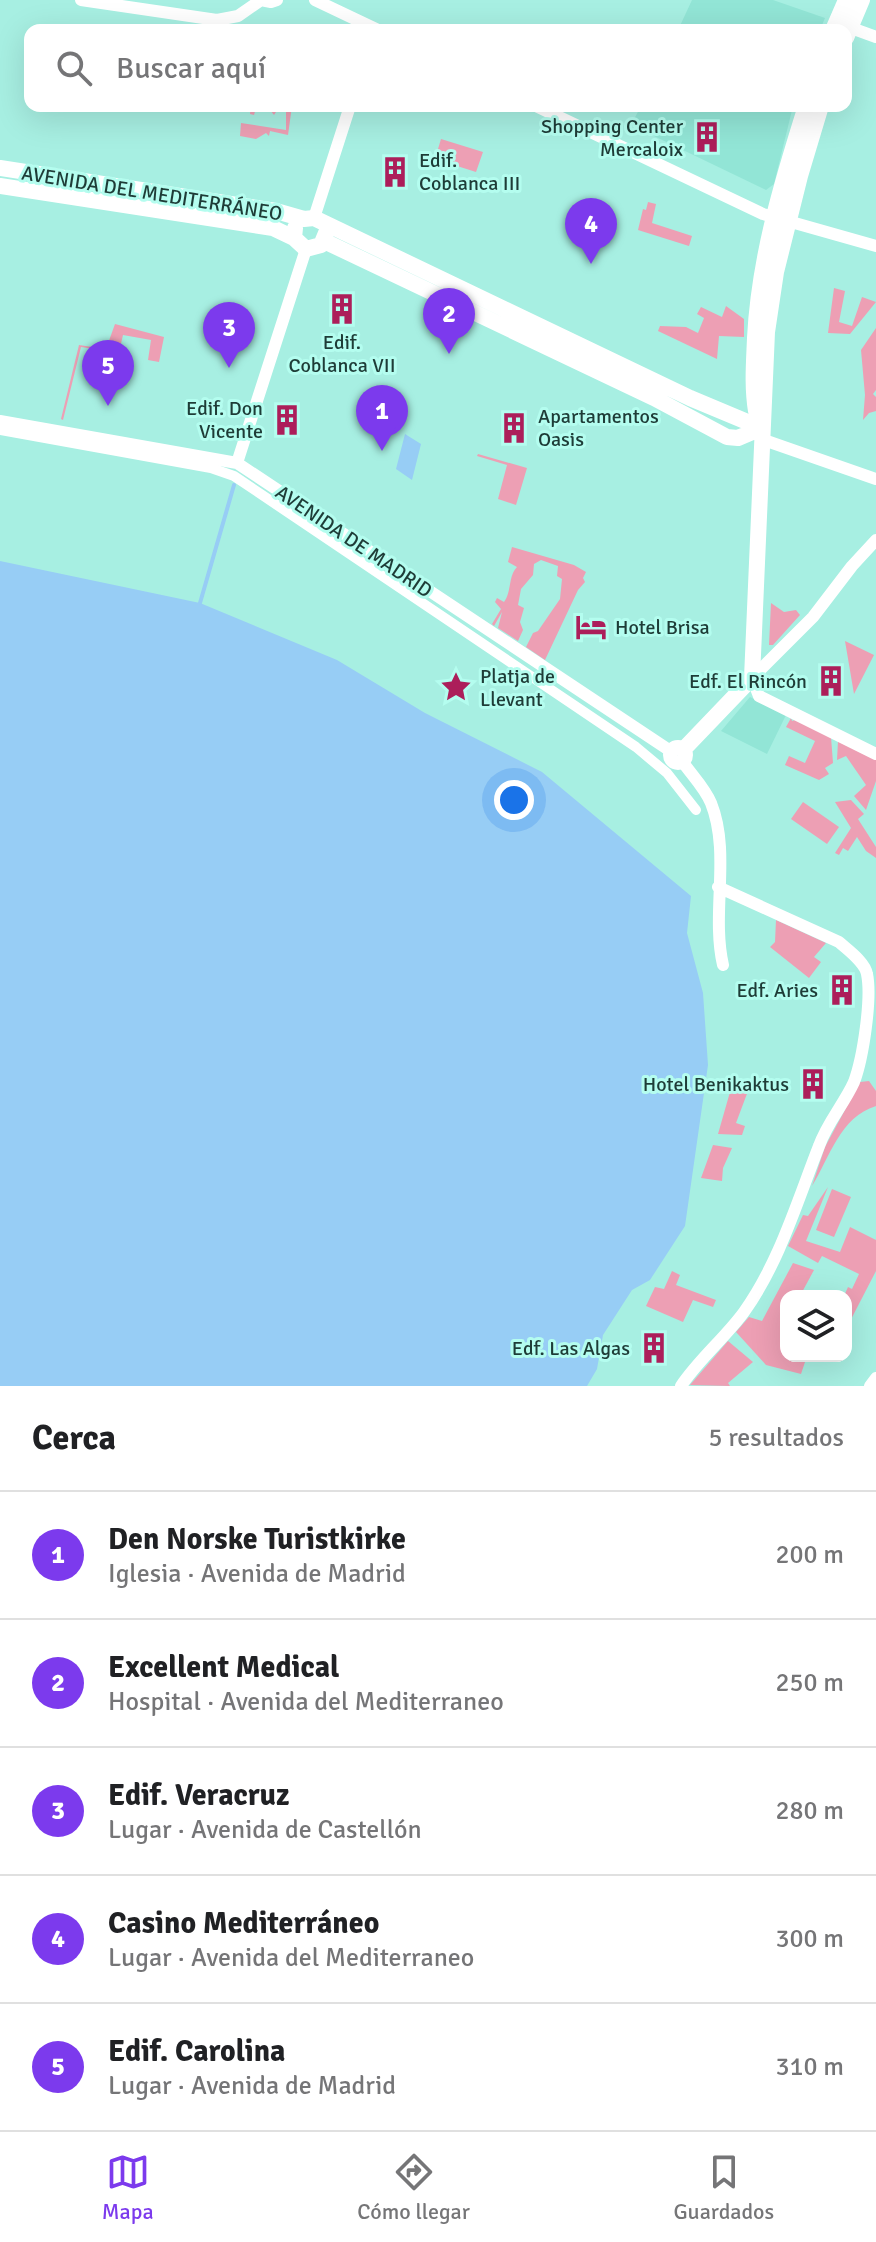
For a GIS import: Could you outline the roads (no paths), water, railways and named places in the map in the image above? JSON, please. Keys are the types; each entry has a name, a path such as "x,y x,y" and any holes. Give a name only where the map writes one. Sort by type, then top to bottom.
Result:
{"street":[{"path":"81,0 217,20 238,16 261,0 277,0"},
{"path":"315,0 365,24"},
{"path":"842,24 846,0"},
{"path":"845,24 862,0"},
{"path":"852,32 876,37"},
{"path":"314,220 348,112"},
{"path":"549,112 781,219 876,246"},
{"path":"805,112 781,219 767,332 752,678 759,696 876,754"},
{"path":"762,433 752,387 758,290 819,112"},
{"name":"AVENIDA DEL MEDITERRÁNEO","path":"0,168 314,220 713,407 737,431"},
{"name":"AVENIDA DEL MEDITERRÁNEO","path":"0,186 273,228 300,244"},
{"path":"300,244 317,248 324,241 326,233 314,220"},
{"path":"237,463 300,244 296,225 314,220"},
{"path":"324,241 654,398 737,431 762,433 876,479"},
{"path":"713,407 734,407 747,400 752,387"},
{"name":"AVENIDA DE MADRID","path":"0,421 237,463 679,755 709,797 715,814 720,849 718,940 723,965"},
{"path":"0,430 211,468 234,476 636,747 667,773 696,810"},
{"path":"737,431 730,441 761,458"},
{"path":"679,755 782,651 876,540"},
{"path":"681,1386 695,1365 745,1311 799,1205 820,1143 854,1081 865,1042 872,967 839,942 718,887"},
{"path":"870,1386 876,1378"}],"water":[{"path":"405,434 421,444 412,480 396,469"},
{"path":"0,561 200,603 337,660 425,713 542,772 691,896 687,933 703,993 708,1065 685,1226 650,1280 632,1290 603,1335 597,1369 587,1386 0,1386"}],"waterway":[{"path":"200,603 234,485"}],"place":[{"name":"Shopping Center Mercaloix","path":"707,137"},
{"name":"Edif. Coblanca III","path":"395,172"},
{"name":"Casino Mediterráneo","path":"591,264"},
{"name":"Edif. Coblanca VII","path":"342,309"},
{"name":"Excellent Medical","path":"449,354"},
{"name":"Edif. Veracruz","path":"229,368"},
{"name":"Edif. Carolina","path":"108,406"},
{"name":"Edif. Don Vicente","path":"287,420"},
{"name":"Apartamentos Oasis","path":"514,428"},
{"name":"Den Norske Turistkirke","path":"382,451"},
{"name":"Hotel Brisa","path":"591,627"},
{"name":"Edf. El Rincón","path":"831,681"},
{"name":"Platja de Llevant","path":"456,687"},
{"name":"Edf. Aries","path":"842,990"},
{"name":"Hotel Benikaktus","path":"813,1084"},
{"name":"Edf. Las Algas","path":"654,1348"}]}
